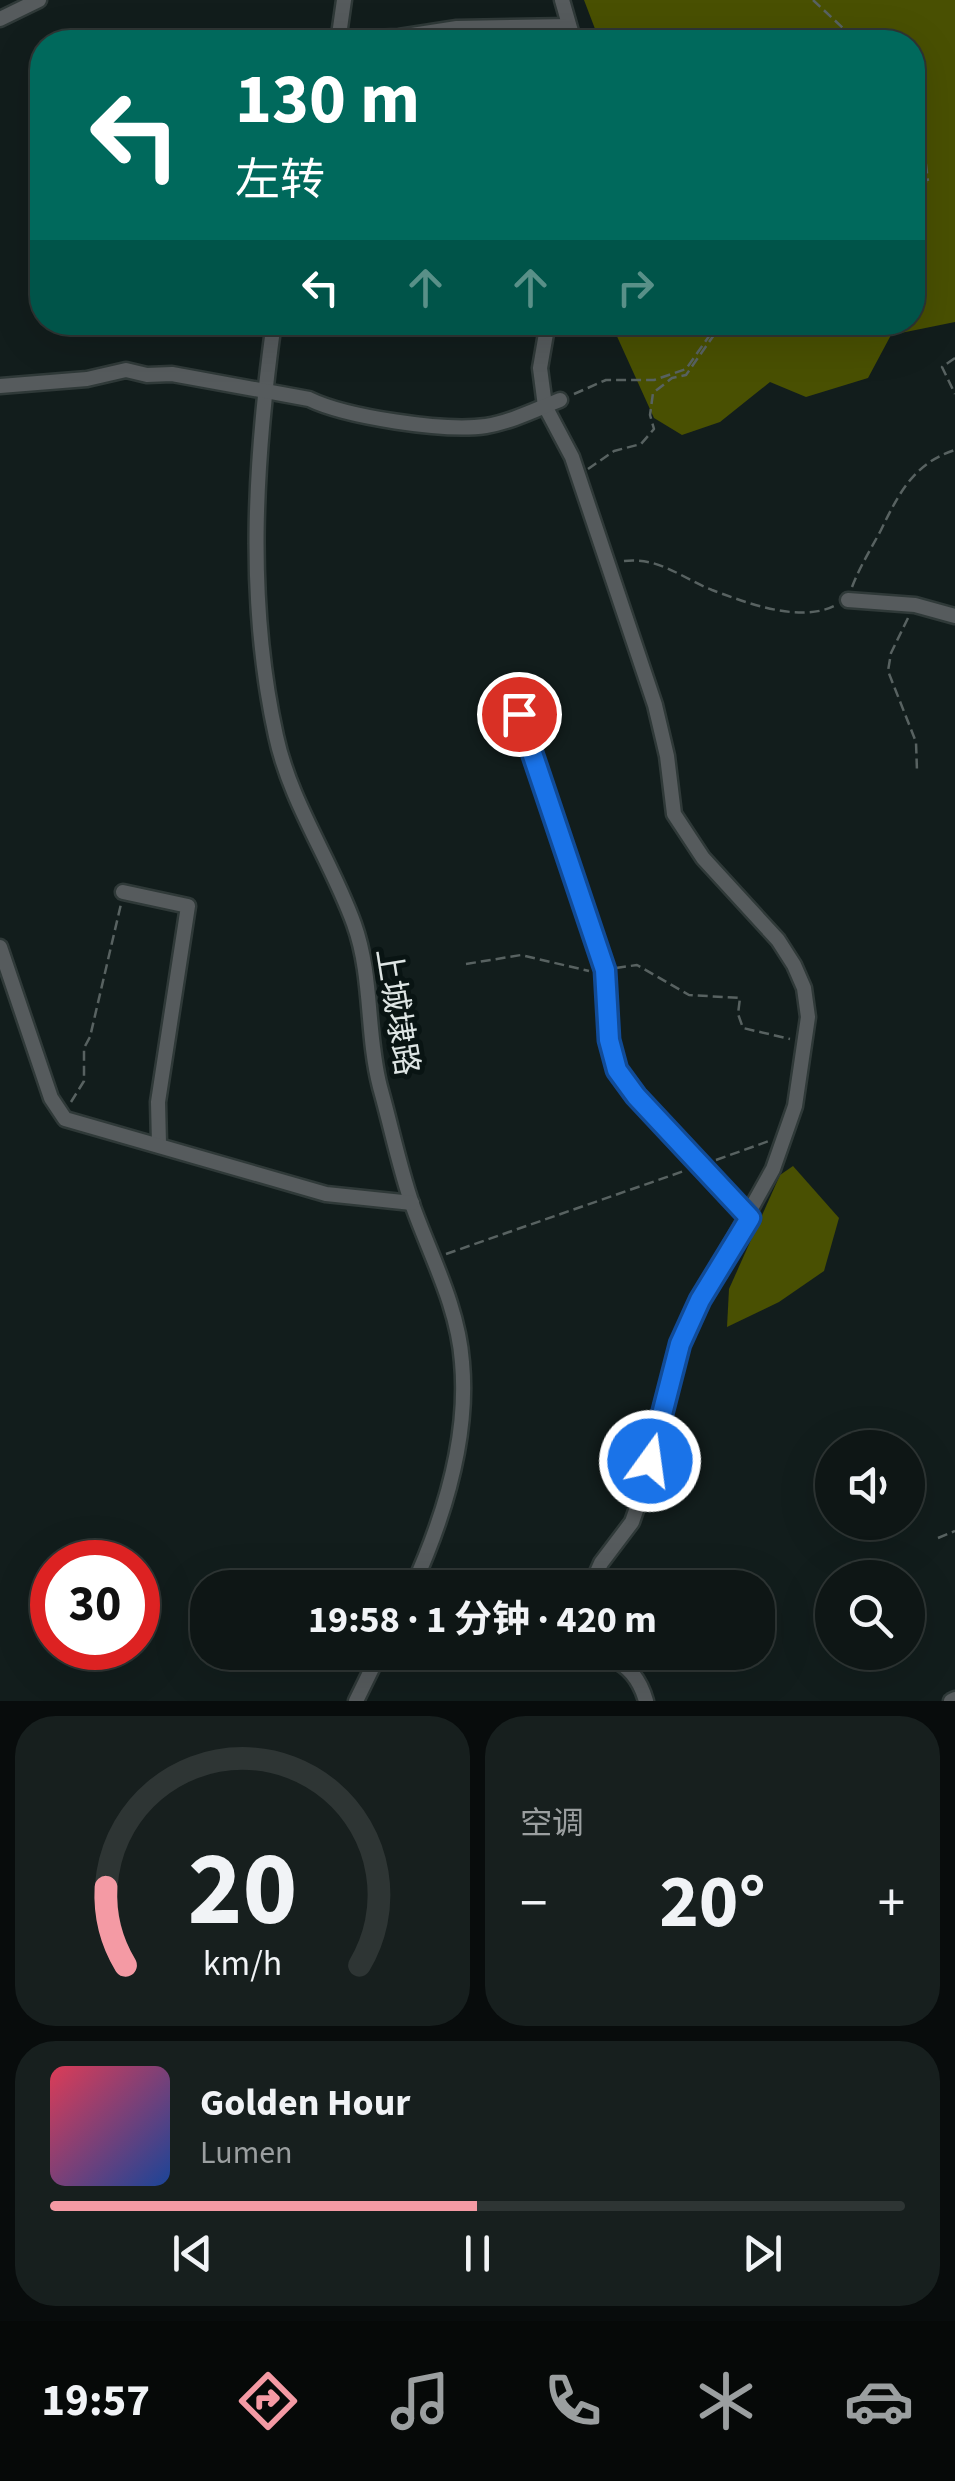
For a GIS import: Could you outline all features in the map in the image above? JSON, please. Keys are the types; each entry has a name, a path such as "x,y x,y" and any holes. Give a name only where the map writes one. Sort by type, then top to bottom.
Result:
{"street":[{"path":"0,19 38,0"},
{"path":"340,30 344,0"},
{"path":"562,0 570,30"},
{"path":"444,30 569,26"},
{"name":"上城埭路","path":"272,335 255,493 265,661 276,737 290,783 356,928 368,975 379,1080 412,1203 435,1258 462,1360 461,1429 446,1500 419,1570"},
{"path":"546,335 540,368 545,406 578,474 655,705 674,814 703,858 778,940 804,988 806,1043 785,1136 750,1218 700,1300 680,1344 637,1507 600,1570"},
{"path":"0,386 87,379 126,370 147,375 172,374 264,394 308,399 326,408 410,424 485,426 560,400"},
{"path":"848,600 915,605 955,616"},
{"path":"519,714 605,970 609,1040 617,1070 750,1218"},
{"path":"123,892 188,906 158,1102 159,1144"},
{"path":"0,947 50,1098 62,1117 326,1194 412,1203"},
{"path":"356,1701 371,1670"},
{"path":"628,1670 646,1701"}],"path":[{"path":"813,0 845,30"},
{"path":"925,157 925,182"},
{"path":"560,400 606,380 654,380 686,369 711,335"},
{"path":"578,474 599,466 614,451 642,444 654,429 650,415 653,394 672,378 686,374 712,335"},
{"path":"955,358 942,367 955,394"},
{"path":"606,563 644,559 710,589 798,614 824,611 848,600 861,562 906,484 921,466 955,450"},
{"path":"915,605 891,653 888,672 916,742 917,771"},
{"path":"62,1117 84,1081 84,1048 104,986 123,892"},
{"path":"466,964 521,954 591,972 637,965 688,995 740,998 738,1014 743,1028 806,1043"},
{"path":"435,1258 785,1136"},
{"path":"938,1538 955,1531"}],"green space":[{"path":"584,0 955,0 955,322 925,328 925,30 595,30"},
{"path":"616,335 891,335 868,378 806,397 770,382 720,422 682,435 654,418"},
{"path":"793,1166 839,1218 824,1271 779,1302 727,1327 729,1289 780,1175"}],"route":[{"path":"519,714 546,802 563,840 566,864 587,912 605,970 609,1040 617,1070 636,1096 750,1218 700,1300 680,1344 650,1461"}]}
